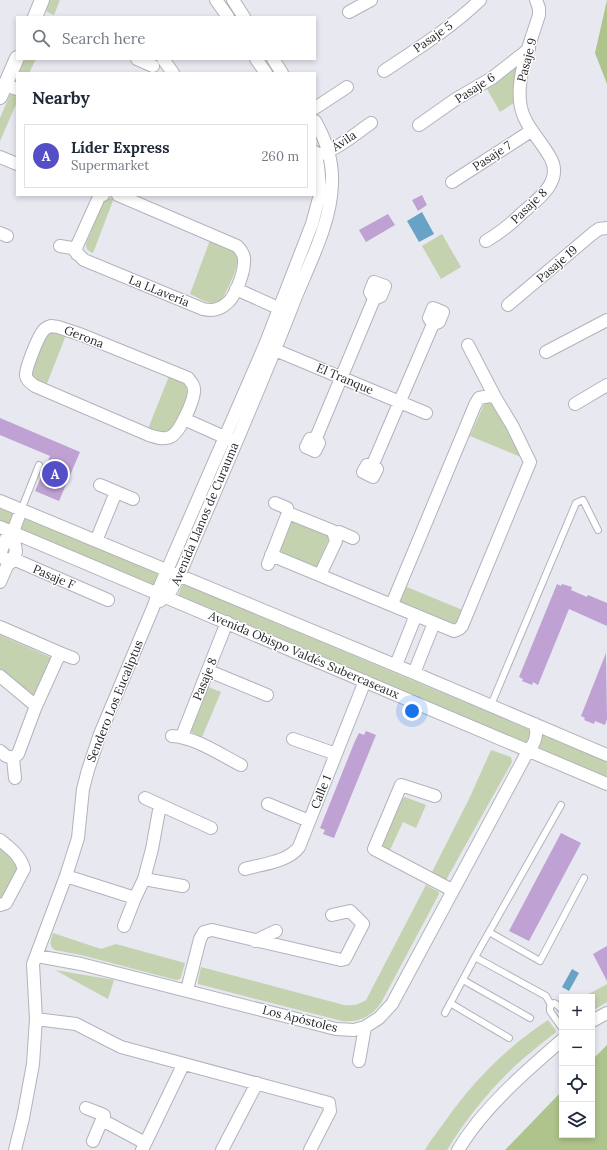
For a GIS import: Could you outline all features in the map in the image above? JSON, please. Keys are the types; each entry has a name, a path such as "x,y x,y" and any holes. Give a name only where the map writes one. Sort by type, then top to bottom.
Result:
{"street":[{"path":"36,16 42,0"},
{"path":"216,0 227,16"},
{"path":"233,0 243,16"},
{"path":"348,12 371,0"},
{"name":"Pasaje 5","path":"384,71 434,37 467,12 480,0"},
{"name":"Pasaje 9","path":"536,0 539,8 539,15 520,82 520,102 524,118 531,131 552,160"},
{"name":"Pasaje 6","path":"419,125 492,78 529,49"},
{"path":"7,90 16,60"},
{"path":"141,60 156,64 171,72"},
{"path":"257,60 265,72"},
{"path":"273,60 281,72"},
{"path":"316,107 347,87"},
{"name":"Avenida Llanos de Curauma","path":"160,598 167,571 230,440 285,311 323,228 329,206 332,184 332,168 321,131 316,123"},
{"name":"Ávila","path":"316,154 328,151 370,123"},
{"name":"Pasaje 7","path":"452,182 531,131"},
{"name":"Avenida Llanos de Curauma","path":"285,311 319,198 320,182 316,154"},
{"path":"0,157 16,164"},
{"name":"Pasaje 8","path":"486,241 501,232 544,195 554,174 552,160"},
{"path":"77,254 76,248 99,197 101,196"},
{"name":"La LLavería","path":"60,246 72,248 84,260 203,309 218,309 227,304 236,289 244,262 242,251 237,246 120,196"},
{"name":"Pasaje 19","path":"508,305 592,234 607,228"},
{"path":"236,289 285,311"},
{"path":"316,438 374,299"},
{"path":"546,352 607,320"},
{"path":"373,464 433,324"},
{"name":"Gerona","path":"51,326 58,326 188,378 192,383 194,391 184,419 177,432 172,437 166,439 157,437 35,386 29,382 26,376 26,370 28,362 42,332 51,326"},
{"path":"275,503 287,508 288,513 270,560 320,576 392,604 454,631 462,626 530,462 513,427 495,398 468,346"},
{"name":"El Tranque","path":"270,348 426,413"},
{"path":"575,404 607,385"},
{"path":"392,604 475,405 479,398 490,396 495,398"},
{"path":"184,419 230,440"},
{"name":"Avenida Llanos de Curauma","path":"160,598 175,586 230,440"},
{"path":"100,485 133,499"},
{"path":"96,541 116,492"},
{"name":"Avenida Obispo Valdés Subercaseaux","path":"0,501 607,754"},
{"path":"0,555 7,530 22,510"},
{"path":"288,513 333,531 335,534 336,541 320,576"},
{"path":"0,582 7,566 12,561 16,552 7,530"},
{"name":"Avenida Obispo Valdés Subercaseaux","path":"7,530 160,598 227,622 607,784"},
{"path":"335,534 339,532 353,538"},
{"name":"Pasaje F","path":"0,555 108,600"},
{"name":"Sendero Los Eucaliptus","path":"15,1150 23,1118 33,1064 36,1019 33,964 66,876 78,838 83,789 100,734 160,598"},
{"path":"396,665 416,615"},
{"name":"Pasaje 8","path":"227,622 209,671 177,736 241,765"},
{"path":"414,673 434,623"},
{"path":"0,627 60,654 73,658"},
{"path":"13,758 18,754 36,706 60,654"},
{"path":"209,671 267,695"},
{"path":"0,676 36,706"},
{"name":"Calle 1","path":"245,869 294,854 299,847 365,681"},
{"name":"Los Apóstoles","path":"37,956 81,964 336,1028 354,1030 365,1027 379,1018 392,1004 452,890 532,746 536,737 535,724"},
{"path":"293,739 336,754"},
{"path":"0,751 6,756 13,758"},
{"path":"13,758 15,778"},
{"path":"435,796 401,785 374,849 452,890"},
{"path":"145,798 211,828"},
{"path":"268,804 309,821"},
{"path":"124,926 144,879 152,849 160,805"},
{"path":"0,840 16,853 21,860 24,869 6,903 0,905"},
{"path":"66,876 135,898"},
{"path":"144,879 182,886"},
{"path":"187,990 200,939 204,932 212,930 341,960 345,959 364,924 350,911 332,915"},
{"path":"255,941 276,930"},
{"path":"595,1019 607,1013"},
{"path":"36,1019 76,1024 120,1047 257,1083 329,1104 330,1111 310,1150"},
{"path":"359,1061 365,1027"},
{"path":"458,1150 478,1122 501,1096 522,1074 559,1043"},
{"path":"102,1120 144,1146 183,1064"},
{"path":"222,1150 257,1083"},
{"path":"86,1108 104,1115 93,1141"}],"lane":[{"path":"22,510 39,465"},
{"path":"491,705 576,502 583,500 598,530"},
{"path":"445,1013 561,805"},
{"path":"489,932 540,961 584,878"},
{"path":"475,957 546,996 552,1005"},
{"path":"463,980 530,1018"},
{"path":"450,1003 509,1038"},
{"path":"552,1005 556,1004 559,1007"},
{"path":"552,1005 550,1007 550,1011 559,1024"}],"green space":[{"path":"49,0 60,0 54,15 47,12 46,8"},
{"path":"607,0 607,84 595,53"},
{"path":"25,60 36,60 30,72 19,72"},
{"path":"521,61 514,103 500,112 486,87"},
{"path":"13,93 16,94 16,104 0,141 0,118 10,95"},
{"path":"110,198 114,198 93,253 88,250 86,244 102,204"},
{"path":"442,234 461,267 441,279 422,246"},
{"path":"210,240 236,252 237,257 236,269 231,281 223,298 216,303 207,302 190,294"},
{"path":"50,331 66,335 46,386 29,377 47,333"},
{"path":"169,376 180,381 186,386 187,390 185,401 172,429 166,432 157,432 148,429"},
{"path":"485,402 491,402 497,409 523,458 470,436"},
{"path":"225,447 229,448 182,559 178,557"},
{"path":"0,507 14,513 10,525 0,521"},
{"path":"23,517 161,575 156,586 19,528"},
{"path":"292,521 330,536 316,568 277,551"},
{"path":"183,584 607,762 607,777 178,595"},
{"path":"402,585 465,611 456,627 399,605 397,598"},
{"path":"0,635 52,658 33,697 0,669"},
{"path":"206,686 221,692 202,737 187,730"},
{"path":"491,750 511,757 512,762 446,880 432,872 469,799"},
{"path":"405,797 426,805 416,828 403,822 389,852 383,849 383,845 402,798"},
{"path":"0,847 15,859 17,870 5,899 0,901"},
{"path":"426,885 439,892 439,894 381,1003 374,1012 364,1018 354,1021 342,1021 198,984 201,967 344,1005 360,1003 366,1000"},
{"path":"53,933 101,949 116,944 185,963 180,979 176,980 81,955 55,950 51,946"},
{"path":"55,970 114,980 108,999"},
{"path":"607,984 607,1002 595,1009 595,994 589,994"},
{"path":"548,1020 556,1031 555,1033 522,1060 497,1084 470,1116 447,1150 425,1150 432,1138 468,1091 492,1065 519,1041"},
{"path":"607,1045 607,1150 505,1150 559,1094 559,1138 595,1138 595,1057"}],"water":[{"path":"422,212 434,234 419,242 407,221"},
{"path":"572,969 579,973 569,991 562,987"}],"building":[{"path":"422,195 427,205 418,211 412,200"},
{"path":"388,214 395,225 366,242 359,230"},
{"path":"0,418 80,452 59,501 35,491 50,456 0,435"},
{"path":"557,584 572,587 571,590 607,603 607,626 569,609 538,685 533,682 532,685 522,681 523,679 519,677"},
{"path":"606,653 607,719 605,725 595,721 594,724 584,720 585,718 581,716"},
{"path":"366,731 376,735 334,838 323,834 325,830 320,828 355,741 359,733 364,735"},
{"path":"561,833 581,843 529,941 509,931"},
{"path":"607,946 607,981 593,954"}],"place":[{"name":"Líder Express","path":"55,474"}]}
